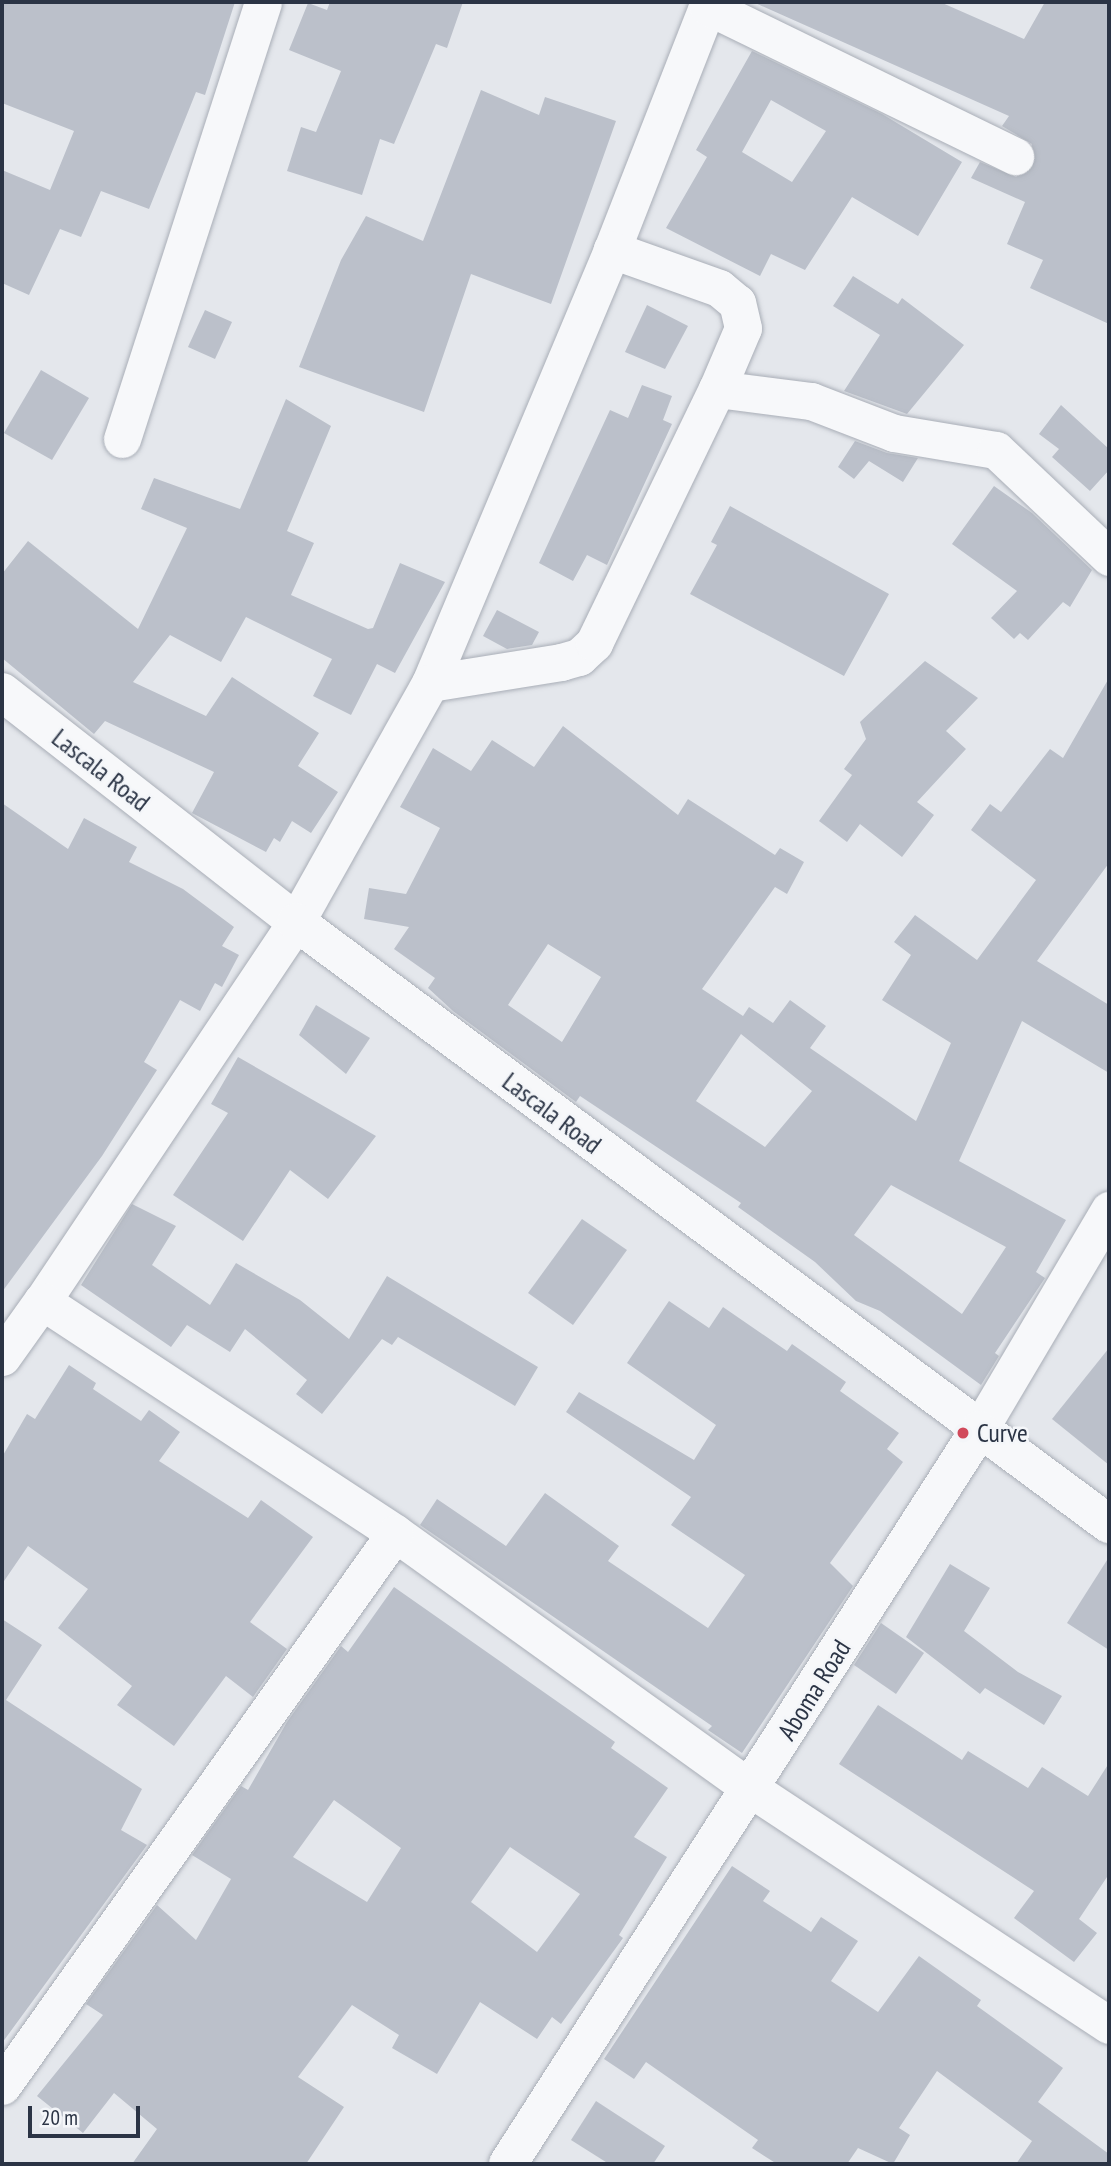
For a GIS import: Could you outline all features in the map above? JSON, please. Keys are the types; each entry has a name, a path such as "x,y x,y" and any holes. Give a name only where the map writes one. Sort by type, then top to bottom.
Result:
{"street":[{"path":"122,439 263,2"},
{"path":"2,1357 296,922 430,683 612,250 708,4 1015,156"},
{"path":"430,683 561,662 579,657 594,643 717,389 743,328 737,303 719,289 612,250"},
{"path":"717,389 811,401 894,433 996,450 1109,557"},
{"name":"Lascala Road","path":"2,692 296,922 1109,1524"},
{"name":"Aboma Road","path":"508,2164 979,1430 1109,1210"},
{"path":"42,1301 395,1533 751,1789 1109,2025"},
{"path":"2,2086 395,1533"}],"building":[{"path":"2,2 235,2 205,95 196,92 149,209 101,191 81,237 60,229 29,295 2,283 2,170 50,190 74,131 2,103"},
{"path":"330,2 463,2 447,48 436,44 394,144 380,139 362,195 287,171 301,127 316,132 341,71 289,50 308,3 327,10"},
{"path":"753,2 940,2 1024,39 1045,2 1109,2 1109,324 1030,288 1043,260 1007,244 1025,202 971,178 980,162 1016,177 1033,166 1032,144 1002,126 1009,116"},
{"path":"752,51 882,114 962,162 918,236 852,197 805,270 771,254 760,276 666,228 707,157 696,150","holes":["771,100 826,131 792,182 742,152"]},
{"path":"481,90 539,115 545,97 616,121 551,304 471,274 424,412 299,367 341,260 366,216 423,241"},
{"path":"853,276 898,304 902,298 964,345 907,414 844,391 880,335 833,306"},
{"path":"647,305 688,326 665,369 625,352"},
{"path":"205,310 232,322 215,359 188,347"},
{"path":"41,370 89,398 52,460 4,433"},
{"path":"642,385 672,396 663,420 672,424 607,565 587,555 573,581 539,563 610,410 628,418"},
{"path":"286,399 331,426 287,531 314,543 291,595 368,629 373,628 400,563 445,582 395,673 377,664 351,715 313,696 332,659 246,617 221,662 170,635 133,682 206,716 232,677 319,733 298,766 338,792 311,833 292,821 280,842 274,838 266,852 192,813 214,772 105,721 94,734 2,658 2,574 28,541 138,629 187,528 141,509 154,478 240,509"},
{"path":"1061,405 1109,449 1109,470 1090,491 1052,457 1059,449 1039,434"},
{"path":"855,441 887,453 918,458 903,482 869,461 854,479 838,467"},
{"path":"994,486 1032,513 1092,570 1070,607 1063,602 1028,640 1020,633 1014,639 991,618 1017,591 952,544"},
{"path":"730,506 889,594 844,676 690,594 717,545 711,542"},
{"path":"497,610 539,632 532,645 507,649 483,636"},
{"path":"925,661 978,698 946,731 966,749 917,802 934,815 902,857 860,824 847,842 819,821 852,775 844,769 866,739 860,722"},
{"path":"1109,678 1109,863 1037,961 1109,1005 1109,1073 1022,1021 959,1161 1066,1220 1036,1272 1045,1278 995,1353 999,1356 981,1385 880,1311 856,1301 815,1262 738,1207 741,1203 580,1096 576,1102 453,1011 428,988 435,978 394,949 409,927 364,919 369,888 406,894 440,828 400,807 433,748 471,771 492,740 534,767 563,726 678,815 688,799 775,855 780,848 804,862 787,894 775,887 702,989 743,1016 749,1007 773,1023 790,1000 826,1026 810,1048 916,1121 951,1043 882,1000 911,955 894,942 915,915 977,960 1036,880 971,830 990,804 1001,812 1050,749 1063,758","holes":["548,944 601,977 562,1042 508,1005","741,1034 812,1091 765,1147 696,1101","891,1185 1006,1247 962,1314 854,1235"]},
{"path":"2,803 68,849 84,818 137,847 129,862 183,889 234,927 222,946 239,955 222,987 215,983 200,1011 180,1000 144,1062 157,1070 102,1156 2,1292"},
{"path":"316,1005 370,1038 346,1074 299,1035"},
{"path":"238,1057 376,1136 328,1199 290,1170 243,1241 173,1195 228,1113 211,1104"},
{"path":"132,1204 176,1226 152,1265 210,1305 236,1263 300,1300 349,1339 387,1276 538,1367 515,1406 398,1337 392,1345 382,1339 322,1414 296,1394 307,1380 245,1329 230,1352 187,1325 171,1347 81,1285"},
{"path":"582,1219 627,1250 573,1325 528,1293"},
{"path":"669,1301 709,1328 723,1307 787,1351 792,1344 846,1382 840,1391 899,1433 887,1449 903,1462 830,1563 853,1586 742,1753 708,1730 712,1726 420,1525 437,1499 506,1546 545,1493 619,1546 608,1561 708,1628 745,1575 671,1525 691,1497 566,1412 579,1392 694,1460 716,1425 627,1363"},
{"path":"1109,1348 1109,1465 1052,1419"},
{"path":"69,1365 96,1383 93,1389 141,1421 149,1410 180,1432 159,1461 248,1518 261,1500 313,1537 250,1622 287,1649 253,1697 226,1676 174,1746 117,1705 132,1686 58,1628 88,1589 28,1546 2,1584 2,1457 27,1414 35,1419"},
{"path":"1109,1557 1109,1650 1067,1623"},
{"path":"950,1564 990,1588 964,1631 1018,1672 1062,1696 1044,1725 985,1688 980,1694 906,1637"},
{"path":"394,1587 615,1742 611,1748 668,1788 634,1837 667,1857 619,1935 623,1938 561,2024 552,2017 537,2039 480,2002 437,2074 392,2048 399,2035 352,2005 298,2077 344,2107 306,2164 132,2164 157,2129 114,2093 83,2133 37,2096 103,2015 86,2004 157,1905 196,1940 231,1879 192,1855 241,1786 248,1790 287,1722 341,1646 348,1652","holes":["334,1800 401,1848 367,1902 293,1857","510,1847 580,1894 537,1952 471,1902"]},
{"path":"2,1619 42,1645 6,1700 142,1789 121,1830 147,1845 2,2043"},
{"path":"881,1623 924,1653 896,1694 854,1665"},
{"path":"878,1705 962,1760 968,1751 1028,1788 1042,1767 1088,1796 1109,1763 1109,1874 1079,1919 1097,1933 1074,1962 1014,1918 1034,1891 839,1764"},
{"path":"732,1866 770,1891 763,1901 811,1932 821,1917 858,1941 831,1981 878,2012 919,1956 981,2000 977,2006 1063,2068 1038,2102 1109,2154 1109,2164 1016,2164 1032,2141 937,2071 899,2128 910,2135 893,2164 858,2148 847,2164 777,2164 752,2148 758,2140 646,2062 634,2079 604,2059"},
{"path":"596,2101 665,2146 653,2164 609,2164 571,2140"}],"place":[{"name":"Curve","path":"963,1433"}]}
